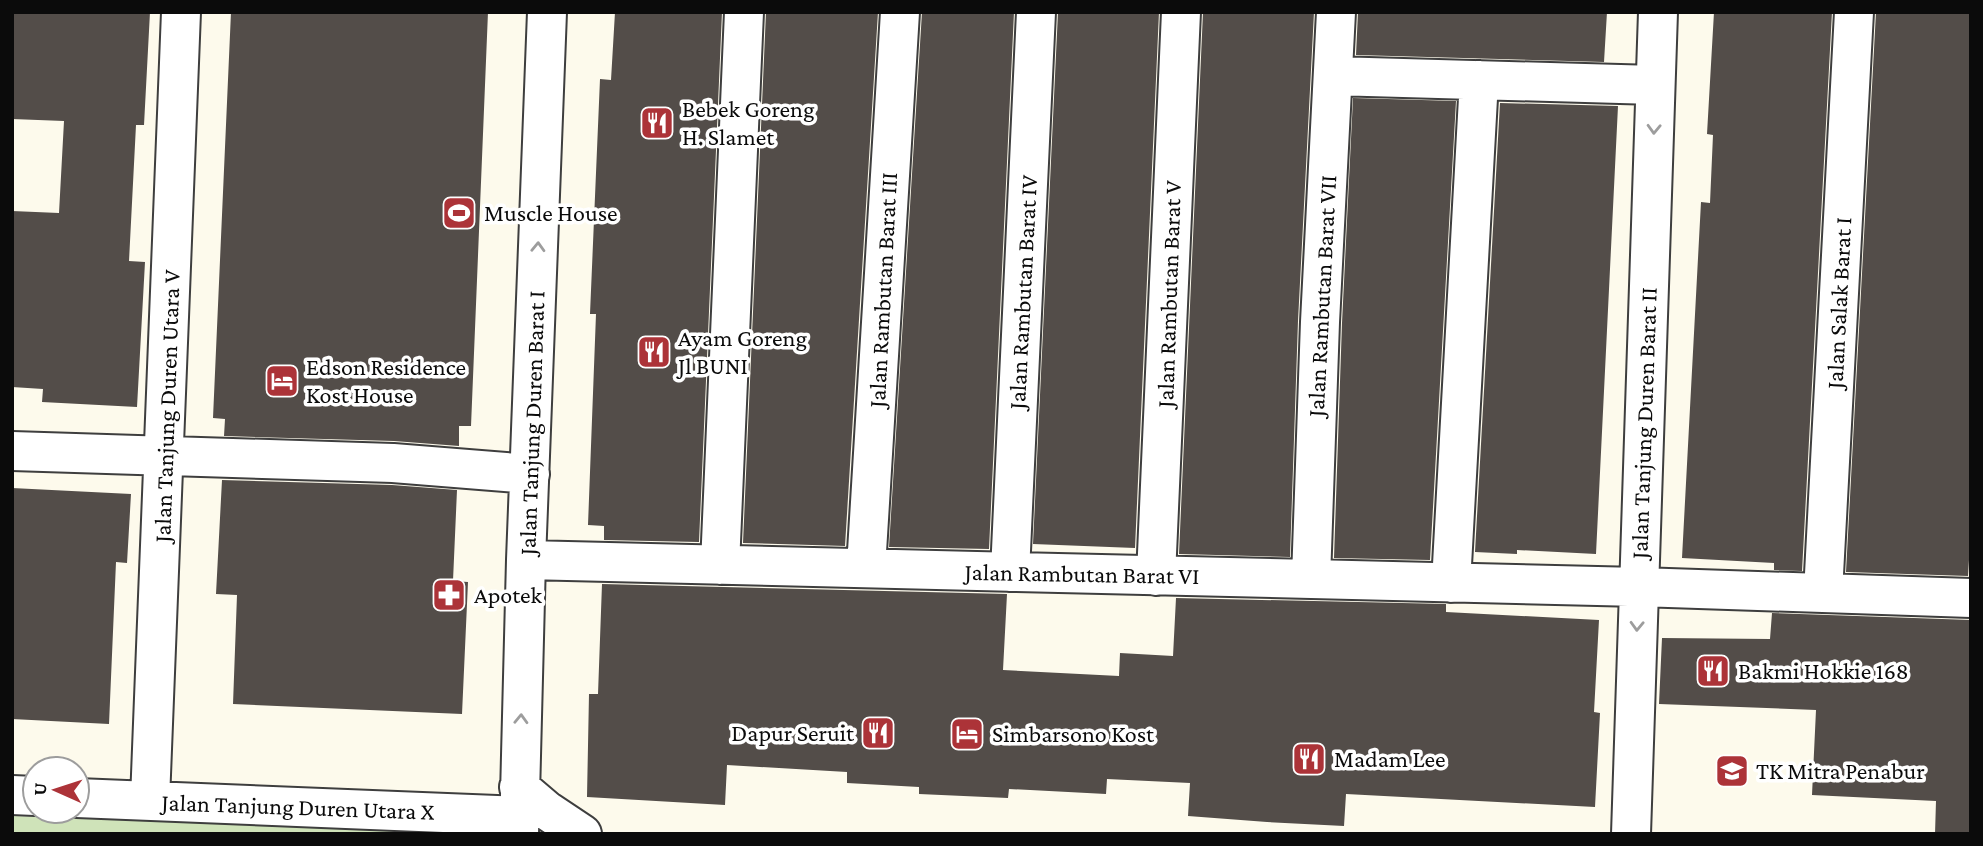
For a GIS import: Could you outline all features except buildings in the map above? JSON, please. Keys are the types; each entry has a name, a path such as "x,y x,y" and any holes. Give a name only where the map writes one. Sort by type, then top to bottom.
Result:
{"street":[{"name":"Jalan Tanjung Duren Utara V","path":"150,800 181,12"},
{"name":"Jalan Tanjung Duren Barat I","path":"519,812 547,12"},
{"path":"720,565 744,12"},
{"name":"Jalan Rambutan Barat III","path":"866,568 900,12"},
{"name":"Jalan Rambutan Barat IV","path":"1010,572 1037,12"},
{"name":"Jalan Rambutan Barat V","path":"1156,576 1181,12"},
{"name":"Jalan Rambutan Barat VII","path":"1311,579 1320,322 1336,12"},
{"name":"Jalan Tanjung Duren Barat II","path":"1631,834 1658,12"},
{"name":"Jalan Salak Barat I","path":"1823,593 1854,12"},
{"path":"1333,76 1655,85"},
{"path":"1451,583 1479,80"},
{"path":"12,451 393,463 530,474"},
{"name":"Jalan Rambutan Barat VI","path":"526,560 1639,587 1971,598"},
{"name":"Jalan Tanjung Duren Utara X","path":"91,798 519,812"},
{"path":"519,812 546,810 582,834"}],"green space":[{"path":"12,816 21,816 21,825 91,825 91,818 490,831 490,834 12,834"}],"place":[{"name":"Bebek Goreng H. Slamet","path":"657,123"},
{"name":"Muscle House","path":"459,213"},
{"name":"Ayam Goreng Jl BUNI","path":"654,352"},
{"name":"Edson Residence Kost House","path":"282,381"},
{"name":"Apotek","path":"449,595"},
{"name":"Bakmi Hokkie 168","path":"1713,671"},
{"name":"Dapur Seruit","path":"878,733"},
{"name":"Simbarsono Kost","path":"967,734"},
{"name":"Madam Lee","path":"1309,759"},
{"name":"TK Mitra Penabur","path":"1732,771"}]}
